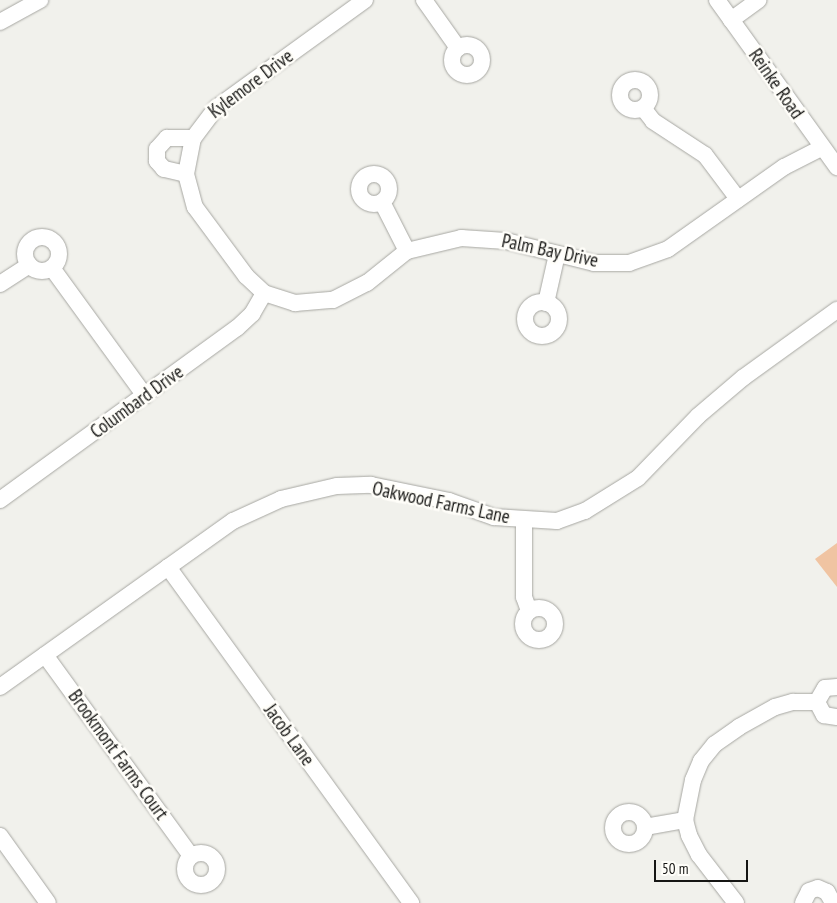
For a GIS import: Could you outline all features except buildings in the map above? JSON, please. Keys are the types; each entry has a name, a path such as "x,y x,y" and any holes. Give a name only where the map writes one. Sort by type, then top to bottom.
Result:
{"street":[{"path":"0,22 40,0"},
{"name":"Kylemore Drive","path":"264,293 246,276 195,207 186,174 192,138 216,108 365,0"},
{"path":"424,0 458,48"},
{"name":"Reinke Road","path":"717,0 828,149 837,167"},
{"path":"731,20 759,0"},
{"path":"643,108 653,121 705,155 738,199"},
{"path":"186,174 164,169 157,161 157,149 167,138 192,138"},
{"name":"Palm Bay Drive","path":"264,293 295,303 333,300 367,283 407,251 445,239 483,237 612,264 646,259 668,249 784,167 828,149"},
{"path":"382,202 407,251"},
{"path":"44,237 54,242 59,253 52,268 42,271 29,265 25,254 29,244 44,237"},
{"path":"546,303 557,254"},
{"path":"0,284 29,265"},
{"path":"52,268 145,396"},
{"name":"Columbard Drive","path":"0,500 237,328 252,314 264,293"},
{"name":"Oakwood Farms Lane","path":"0,687 233,521 263,506 306,492 337,486 371,485 449,502 494,517 524,520 557,521 585,511 615,495 638,478 721,396 837,310"},
{"path":"524,520 524,597 529,611"},
{"name":"Jacob Lane","path":"168,567 411,903"},
{"name":"Brookmont Farms Court","path":"45,655 191,856"},
{"path":"817,702 825,688 837,686"},
{"path":"736,903 699,855 688,835 685,820 693,780 701,761 715,744 775,708 792,702 817,702"},
{"path":"817,702 824,715 837,718"},
{"path":"645,827 685,820"},
{"path":"0,836 48,903"},
{"path":"803,903 809,891 818,888 827,892 833,903"}],"shaded area":[{"path":"837,543 837,587 815,559"}]}
